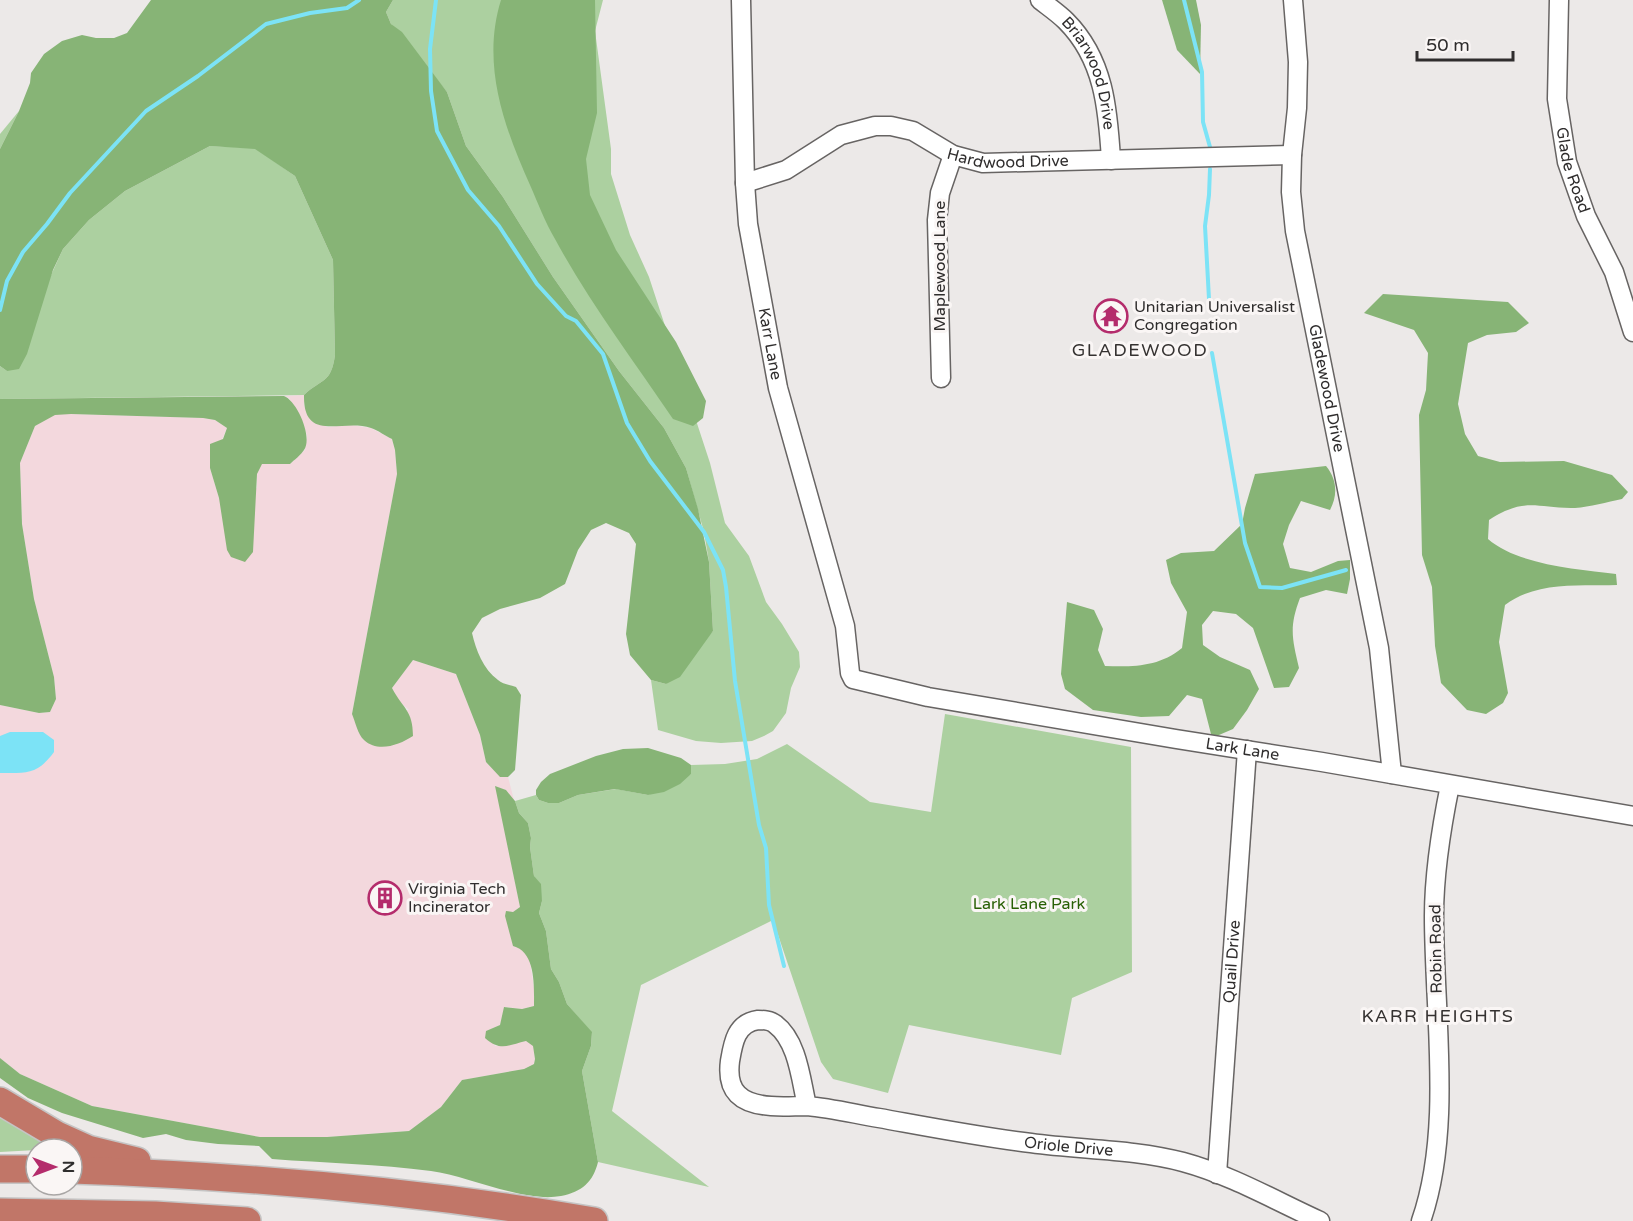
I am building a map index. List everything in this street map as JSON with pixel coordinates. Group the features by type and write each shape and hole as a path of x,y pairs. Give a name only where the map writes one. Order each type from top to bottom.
{"highway":[{"path":"0,1101 57,1136 88,1149 187,1175"},
{"path":"0,1169 24,1170"},
{"path":"84,1171 187,1175 431,1196 594,1221"},
{"path":"0,1212 144,1215 247,1221"},
{"path":"0,1219 8,1221"}],"street":[{"name":"Karr Lane","path":"741,0 748,224 778,388 845,626 850,673 853,679"},
{"name":"Briarwood Drive","path":"1040,0 1066,21 1094,62 1106,98 1111,160"},
{"name":"Gladewood Drive","path":"1293,0 1298,62 1291,192 1295,231 1379,648 1392,774"},
{"name":"Glade Road","path":"1559,0 1557,99 1567,162 1586,216 1614,272 1633,332"},
{"name":"Hardwood Drive","path":"745,183 786,170 841,135 875,126 891,126 913,131 953,155 983,163 1292,155"},
{"name":"Maplewood Lane","path":"941,378 937,220 940,193 953,155"},
{"name":"Lark Lane","path":"853,679 928,697 1633,816"},
{"name":"Quail Drive","path":"1217,1174 1247,750"},
{"name":"Robin Road","path":"1421,1221 1434,1176 1438,1149 1439,1079 1435,900 1438,851 1450,785"},
{"name":"Oriole Drive","path":"807,1106 794,1053 785,1035 771,1021 764,1020 746,1024 736,1035 729,1072 732,1087 737,1094 750,1102 771,1106 807,1106 1032,1143 1154,1155 1217,1174 1320,1221"}],"shaded area":[{"path":"304,395 304,406 327,427 351,425 371,428 392,439 395,450 397,474 352,714 409,710 399,701 392,688 413,660 456,674 480,735 486,762 500,776 508,777 514,800 506,790 496,787 520,907 513,912 520,948 529,955 534,1006 522,1009 505,1007 500,1025 487,1031 495,1046 526,1041 533,1045 534,1064 524,1069 462,1080 441,1107 409,1131 327,1137 260,1137 92,1106 20,1074 0,1058 0,705 39,713 50,712 56,699 54,677 34,599 22,524 20,463 35,426 55,414 215,420 227,428 210,468 219,498 257,488 257,474 262,463 290,464 305,450 307,436 303,422 289,398 284,396"}],"green space":[{"path":"151,0 393,0 386,12 391,24 402,32 447,92 466,146 503,197 553,277 619,371 664,428 686,468 698,509 709,562 713,631 680,677 666,684 651,680 630,655 626,634 636,544 629,533 606,523 591,530 578,550 565,584 540,598 500,609 482,618 472,633 484,665 500,681 516,687 521,695 515,770 508,777 500,777 486,762 480,735 456,674 413,660 392,688 409,715 413,736 395,745 382,747 370,744 362,738 352,714 397,474 395,450 392,439 374,429 317,424 310,419 305,410 304,395 325,380 331,371 335,355 333,260 295,176 255,149 210,146 125,191 89,220 63,249 53,270 27,354 19,369 7,371 0,366 0,149 19,111 30,83 31,73 44,54 62,41 82,35 114,38 127,33"},
{"path":"393,0 603,0 595,31 611,149 611,174 630,235 649,277 710,463 725,523 749,556 766,602 799,652 800,667 791,688 786,713 773,731 764,736 752,741 721,743 696,741 658,730 651,680 666,684 713,631 709,562 704,532 686,468 664,428 619,371 553,277 503,197 466,146 447,92 391,24 386,12"},
{"path":"501,0 595,0 597,113 586,159 590,195 616,250 676,342 706,401 703,418 693,426 673,419 582,285 551,233 520,163 498,95 493,48 495,24"},
{"path":"1162,0 1196,0 1201,25 1200,74 1177,50"},
{"path":"19,111 0,149 0,134"},
{"path":"210,146 255,148 295,176 333,260 335,355 328,376 304,395 0,399 0,366 7,371 63,249 89,220 125,191"},
{"path":"1383,294 1508,302 1529,323 1516,332 1487,335 1468,343 1458,404 1465,434 1478,456 1500,462 1564,461 1612,475 1628,492 1622,499 1593,506 1562,508 1522,506 1489,520 1488,539 1501,548 1531,560 1566,568 1616,574 1617,585 1573,585 1544,588 1517,597 1505,605 1499,642 1508,693 1503,703 1486,714 1467,710 1441,683 1435,646 1432,587 1422,555 1419,415 1426,390 1428,353 1414,330 1364,313"},
{"path":"284,396 294,405 302,420 306,444 303,452 290,464 262,464 257,474 253,552 245,562 231,557 227,550 219,498 210,468 210,444 223,439 227,428 215,420 71,414 55,415 35,426 20,463 22,524 34,599 54,677 56,699 50,712 39,713 0,705 0,399"},
{"path":"1326,466 1335,487 1330,510 1301,501 1289,525 1283,544 1290,568 1311,572 1338,561 1350,560 1350,579 1347,594 1326,590 1300,598 1293,625 1299,668 1289,687 1274,688 1253,628 1236,614 1213,611 1202,625 1203,645 1220,657 1250,670 1259,689 1233,729 1212,738 1202,699 1187,695 1169,716 1141,717 1093,710 1065,689 1061,674 1067,602 1094,610 1103,629 1098,650 1105,666 1145,664 1164,659 1182,648 1187,612 1171,583 1166,560 1181,553 1214,551 1242,524 1255,474"},
{"name":"Lark Lane Park","path":"945,714 1131,747 1132,972 1072,998 1061,1055 909,1025 888,1093 833,1079 821,1062 773,920 641,985 612,1111 709,1187 598,1162 582,1071 591,1046 592,1033 567,1004 559,982 551,969 546,931 539,913 542,901 534,876 528,823 519,813 515,801 536,795 539,800 559,803 578,795 616,789 648,795 691,774 691,765 725,764 757,759 787,744 870,802 931,812"},
{"path":"648,748 681,758 691,765 691,774 680,784 664,792 648,795 615,789 578,795 559,803 548,803 539,800 536,795 541,782 550,774 596,756 623,749"},
{"path":"495,786 506,790 515,801 519,813 528,823 534,876 541,884 542,901 539,913 546,931 551,969 559,982 567,1004 592,1032 591,1046 582,1071 598,1162 590,1180 581,1189 561,1196 530,1196 431,1171 272,1159 259,1146 186,1140 166,1134 143,1138 62,1113 28,1098 0,1078 0,1058 20,1074 92,1106 260,1137 327,1137 409,1131 441,1107 462,1080 524,1069 534,1064 533,1046 526,1041 500,1046 485,1038 486,1031 500,1025 504,1007 522,1009 534,1006 530,962 521,949 513,946 505,916 506,911 513,912 520,907"},
{"path":"0,1115 37,1137 24,1137 24,1151 0,1152"}],"water":[{"path":"10,732 43,732 54,740 54,752 37,769 17,773 0,773 0,736"}],"waterway":[{"path":"0,310 7,281 23,252 70,193 146,111 198,76 266,24 310,13 347,8 359,0"},
{"path":"436,0 430,49 431,91 437,131 468,190 499,226 537,284 566,316 576,321 603,354 627,423 650,461 704,532 723,570 735,681 759,825 766,848 769,905 784,966"},
{"path":"1184,0 1202,72 1203,122 1210,147"},
{"path":"1209,299 1205,226 1210,169"},
{"path":"1212,353 1245,543 1260,587 1282,588 1346,570"}],"place":[{"name":"Unitarian Universalist Congregation","path":"1111,316"},
{"name":"Virginia Tech Incinerator","path":"385,898"}],"district":[{"name":"GLADEWOOD","path":"1140,350"},
{"name":"KARR HEIGHTS","path":"1438,1016"}]}
